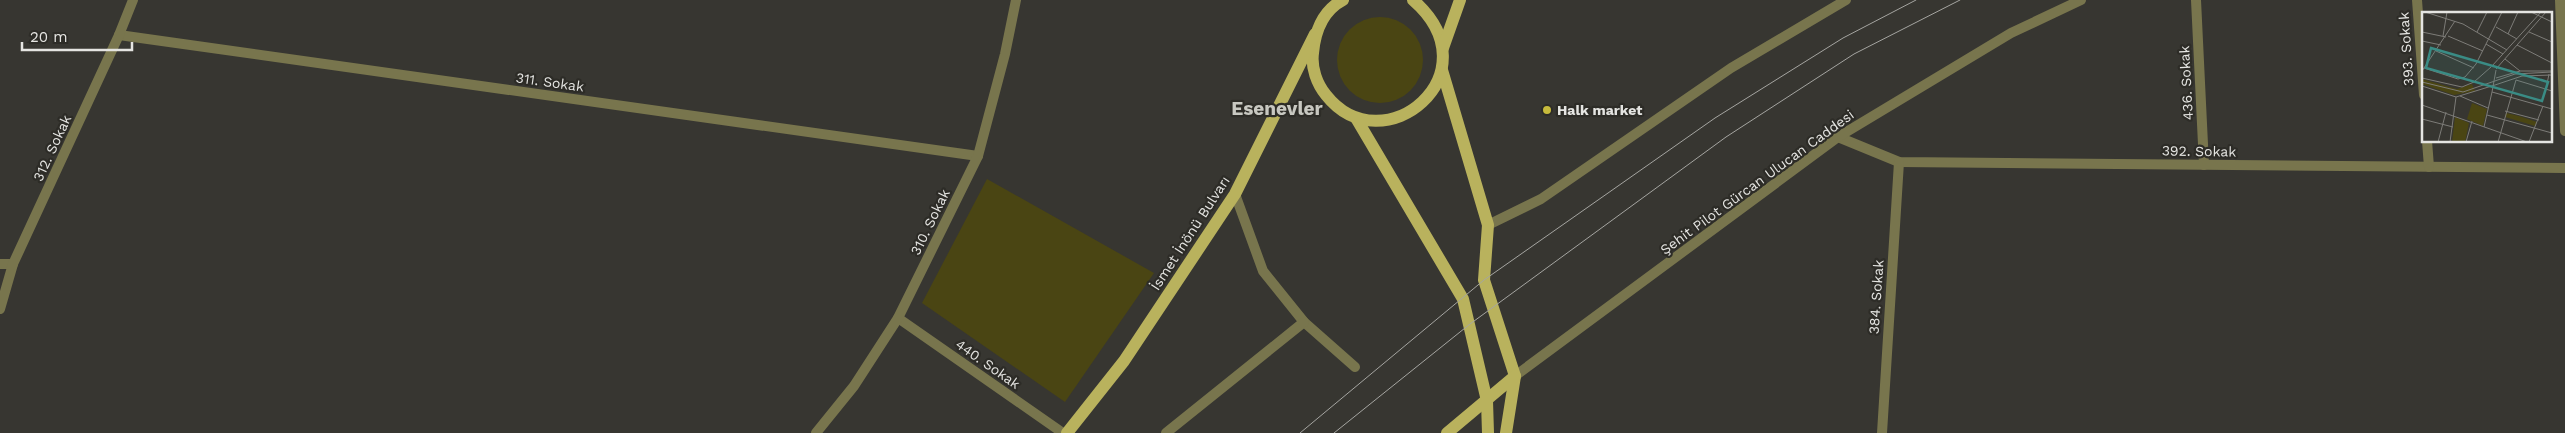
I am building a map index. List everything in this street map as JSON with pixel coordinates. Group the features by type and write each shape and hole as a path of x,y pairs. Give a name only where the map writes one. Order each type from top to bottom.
{"main road":[{"path":"1413,0 1427,13 1438,29 1443,48"},
{"path":"1460,0 1443,48 1442,70 1488,225 1484,280 1515,376 1506,433"},
{"name":"İsmet İnönü Bulvarı","path":"1067,433 1124,361 1235,194 1320,23 1340,1"},
{"path":"1315,34 1312,60 1318,85 1334,105 1356,118 1378,121 1392,119 1418,107 1433,91 1442,70"},
{"path":"1356,118 1463,299 1487,401 1488,433"},
{"path":"1447,433 1515,376"}],"street":[{"name":"312. Sokak","path":"0,309 13,264 120,35 133,0"},
{"name":"310. Sokak","path":"816,433 854,386 898,318 978,156 1005,54 1016,0"},
{"path":"1488,225 1541,199 1731,68 1846,0"},
{"name":"Şehit Pilot Gürcan Ulucan Caddesi","path":"1515,376 1838,137 2011,33 2081,0"},
{"name":"436. Sokak","path":"2196,0 2204,165"},
{"name":"393. Sokak","path":"2416,0 2422,71"},
{"path":"2560,0 2565,131"},
{"name":"311. Sokak","path":"120,35 978,156"},
{"name":"392. Sokak","path":"1838,137 1899,162 2565,168"},
{"path":"2427,142 2429,167"},
{"name":"384. Sokak","path":"1882,433 1899,162"},
{"path":"1235,194 1263,271 1304,322 1355,367"},
{"path":"0,264 13,264"},
{"name":"440. Sokak","path":"898,318 1063,433"},
{"path":"1166,433 1304,322"}],"shaded area":[{"path":"1380,17 1396,20 1404,24 1416,36 1420,44 1423,60 1420,76 1416,84 1404,96 1396,100 1380,103 1364,100 1356,96 1344,84 1340,76 1337,60 1340,44 1344,36 1356,24 1364,20"},
{"path":"987,179 1154,273 1065,402 922,303"}],"tram line":[{"path":"1300,433 1484,280 1715,118 1843,38 1916,0"},
{"path":"1334,433 1470,324 1726,137 1854,54 1960,0"}],"place":[{"name":"Halk market","path":"1547,110"}],"district":[{"name":"Esenevler","path":"1277,108"}]}
